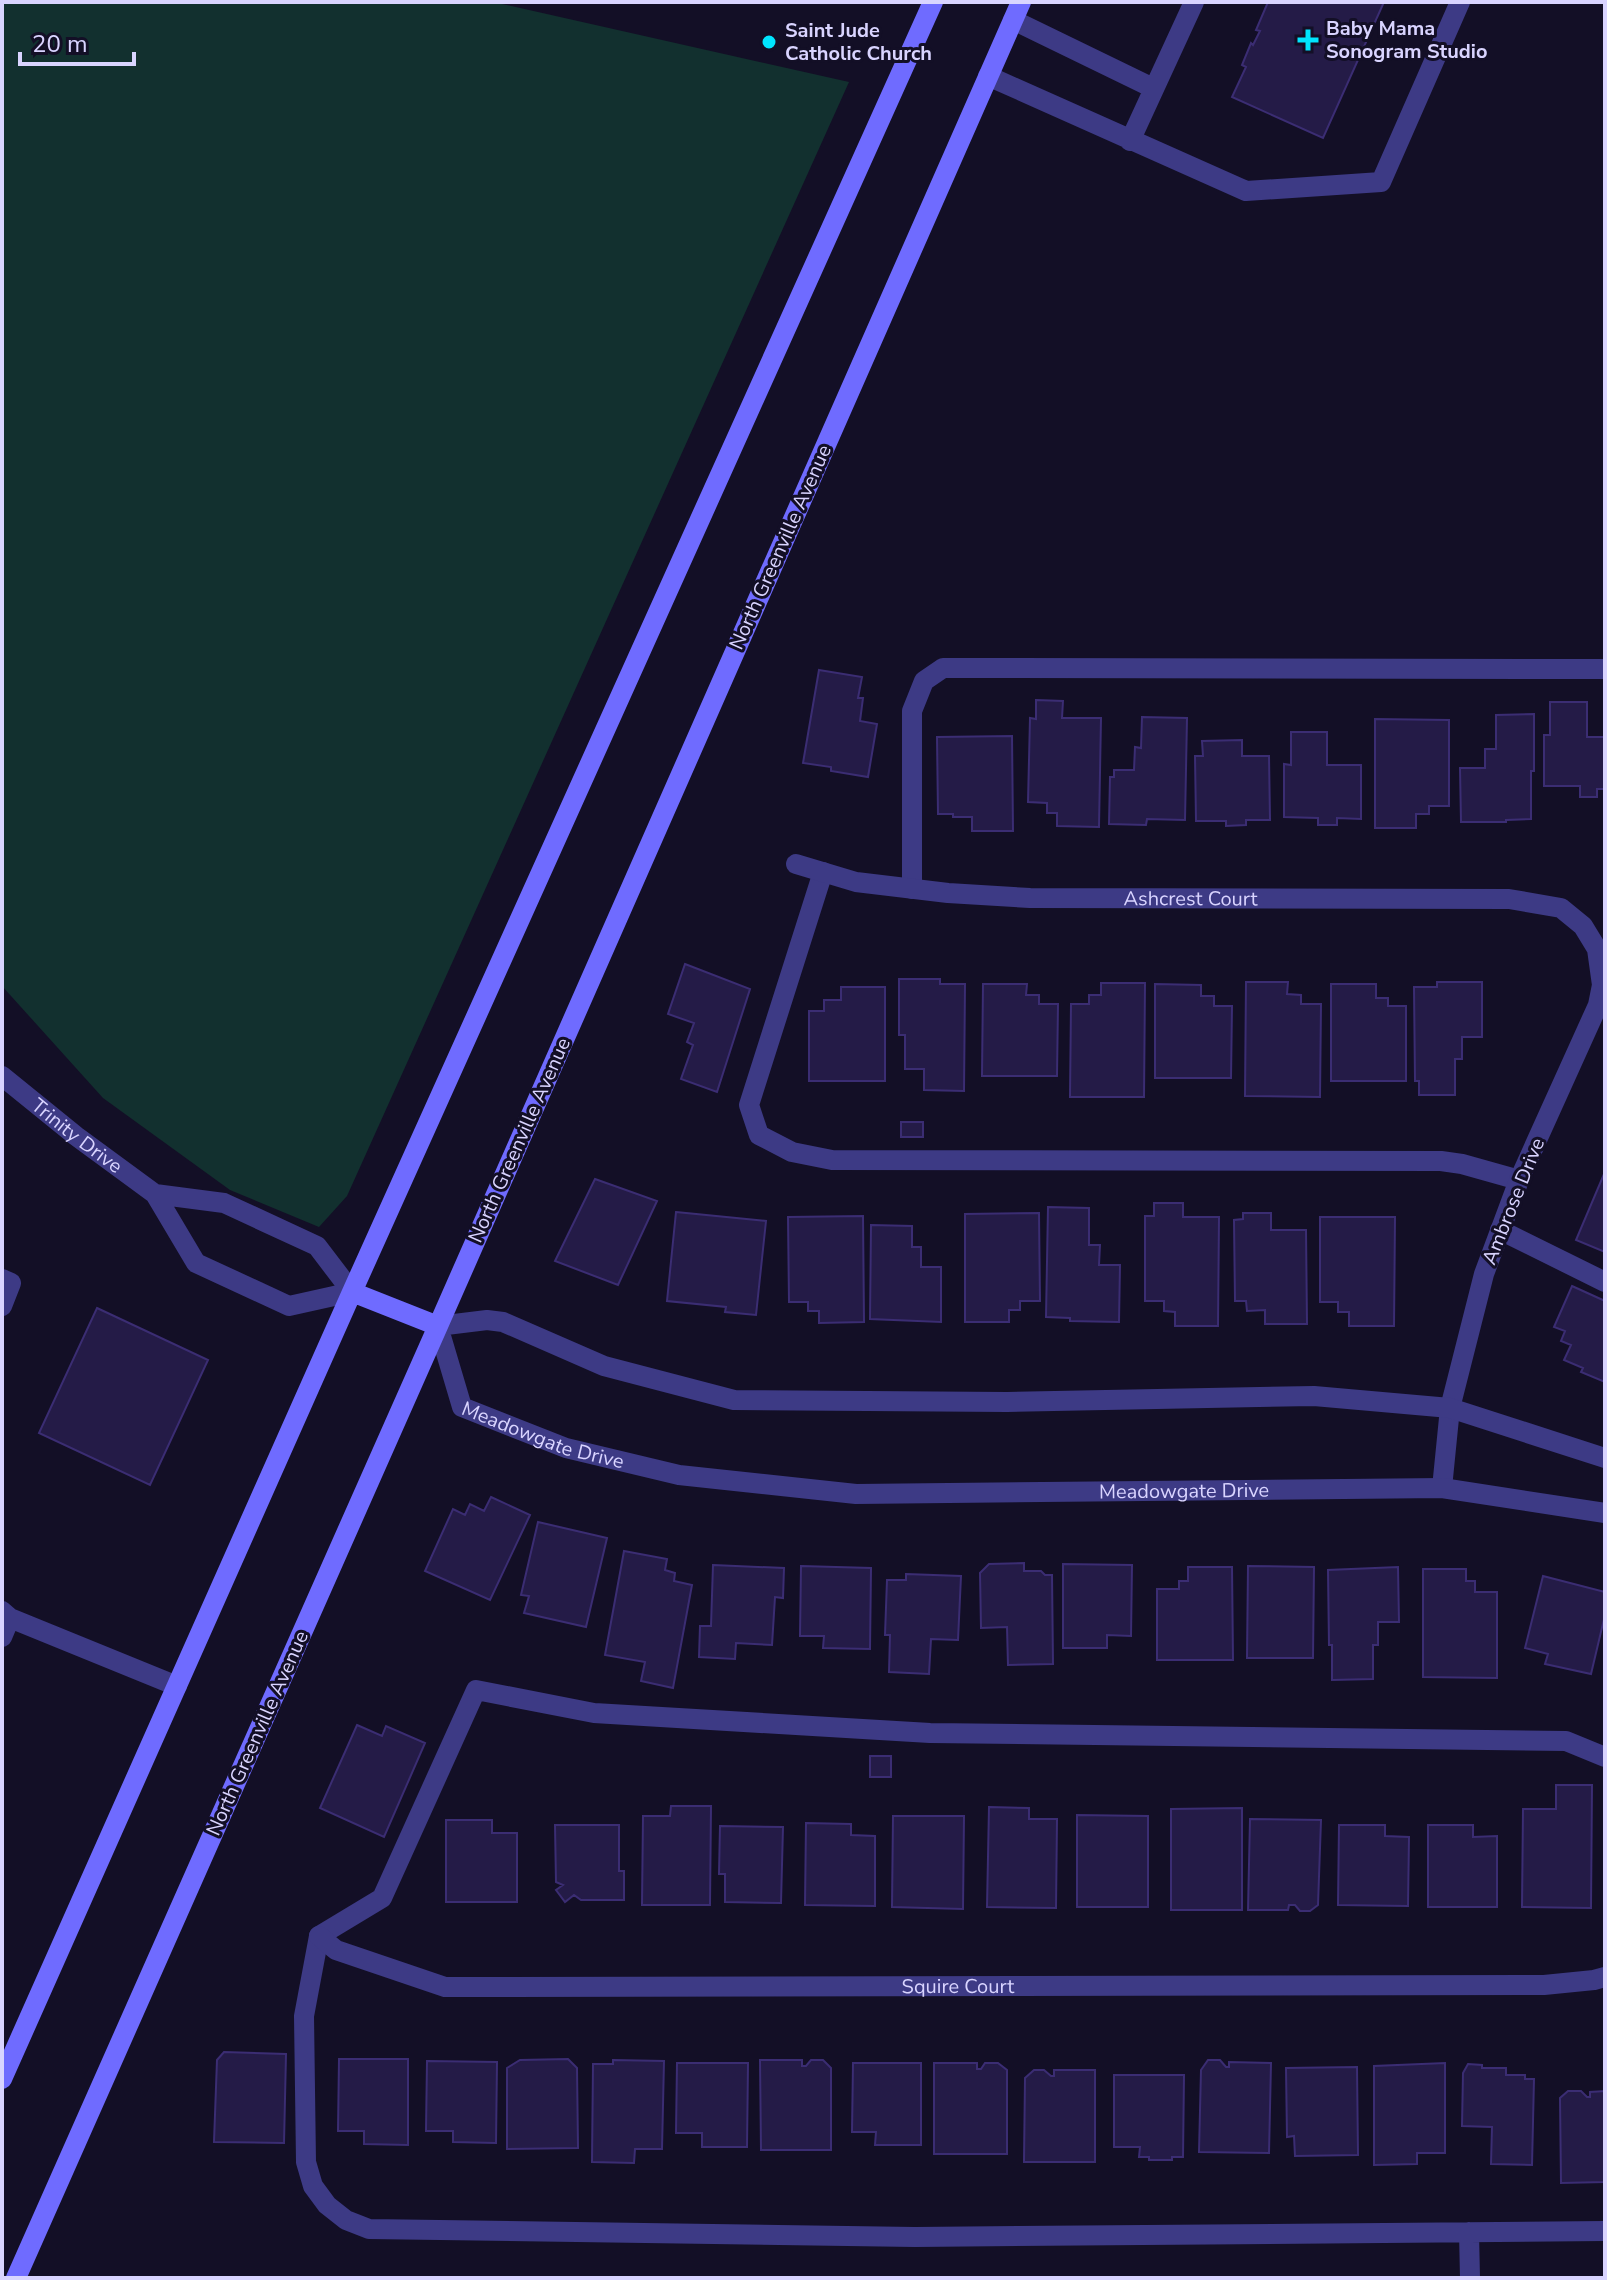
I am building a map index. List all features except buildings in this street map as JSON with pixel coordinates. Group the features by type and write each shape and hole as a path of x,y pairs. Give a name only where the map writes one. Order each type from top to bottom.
{"main road":[{"path":"2,2079 352,1292 933,2"},
{"name":"North Greenville Avenue","path":"16,2278 1017,11"},
{"path":"352,1292 438,1326"}],"street":[{"path":"1130,141 1194,2"},
{"path":"988,76 1246,191 1381,182 1460,2"},
{"path":"1017,11 1153,88"},
{"path":"912,889 912,711 924,681 943,668 1605,669"},
{"name":"Ashcrest Court","path":"796,864 856,882 948,893 1030,898 1509,899 1561,908 1583,926"},
{"path":"823,872 749,1105 759,1135 792,1152 832,1160 1441,1161 1519,1180"},
{"name":"Ambrose Drive","path":"1442,1488 1450,1408 1484,1274 1519,1180 1598,1005 1602,985 1597,949 1583,926"},
{"name":"Trinity Drive","path":"2,1076 155,1194 196,1263 289,1306 352,1292 317,1246 224,1203 155,1194"},
{"path":"1500,1230 1605,1282"},
{"path":"2,1279 11,1283 2,1306"},
{"path":"438,1326 487,1320 503,1322 604,1366 734,1400 1007,1402 1314,1396 1450,1408 1605,1458"},
{"name":"Meadowgate Drive","path":"438,1326 462,1407 566,1448 679,1475 856,1494 1442,1488 1605,1513"},
{"path":"5,1622 177,1686"},
{"path":"1605,1757 1566,1741 900,1731 594,1713 476,1690 382,1898 319,1936 304,2016 306,2162 313,2186 327,2205 346,2220 369,2229 915,2237 1605,2231"},
{"name":"Squire Court","path":"319,1936 336,1950 445,1987 1544,1985 1605,1977"},
{"path":"1469,2232 1470,2278"}],"green space":[{"path":"2,2 493,2 849,82 347,1196 319,1227 230,1190 103,1098 2,986"}],"place":[{"name":"Baby Mama Sonogram Studio","path":"1308,40"},
{"name":"Saint Jude Catholic Church","path":"769,42"}]}
